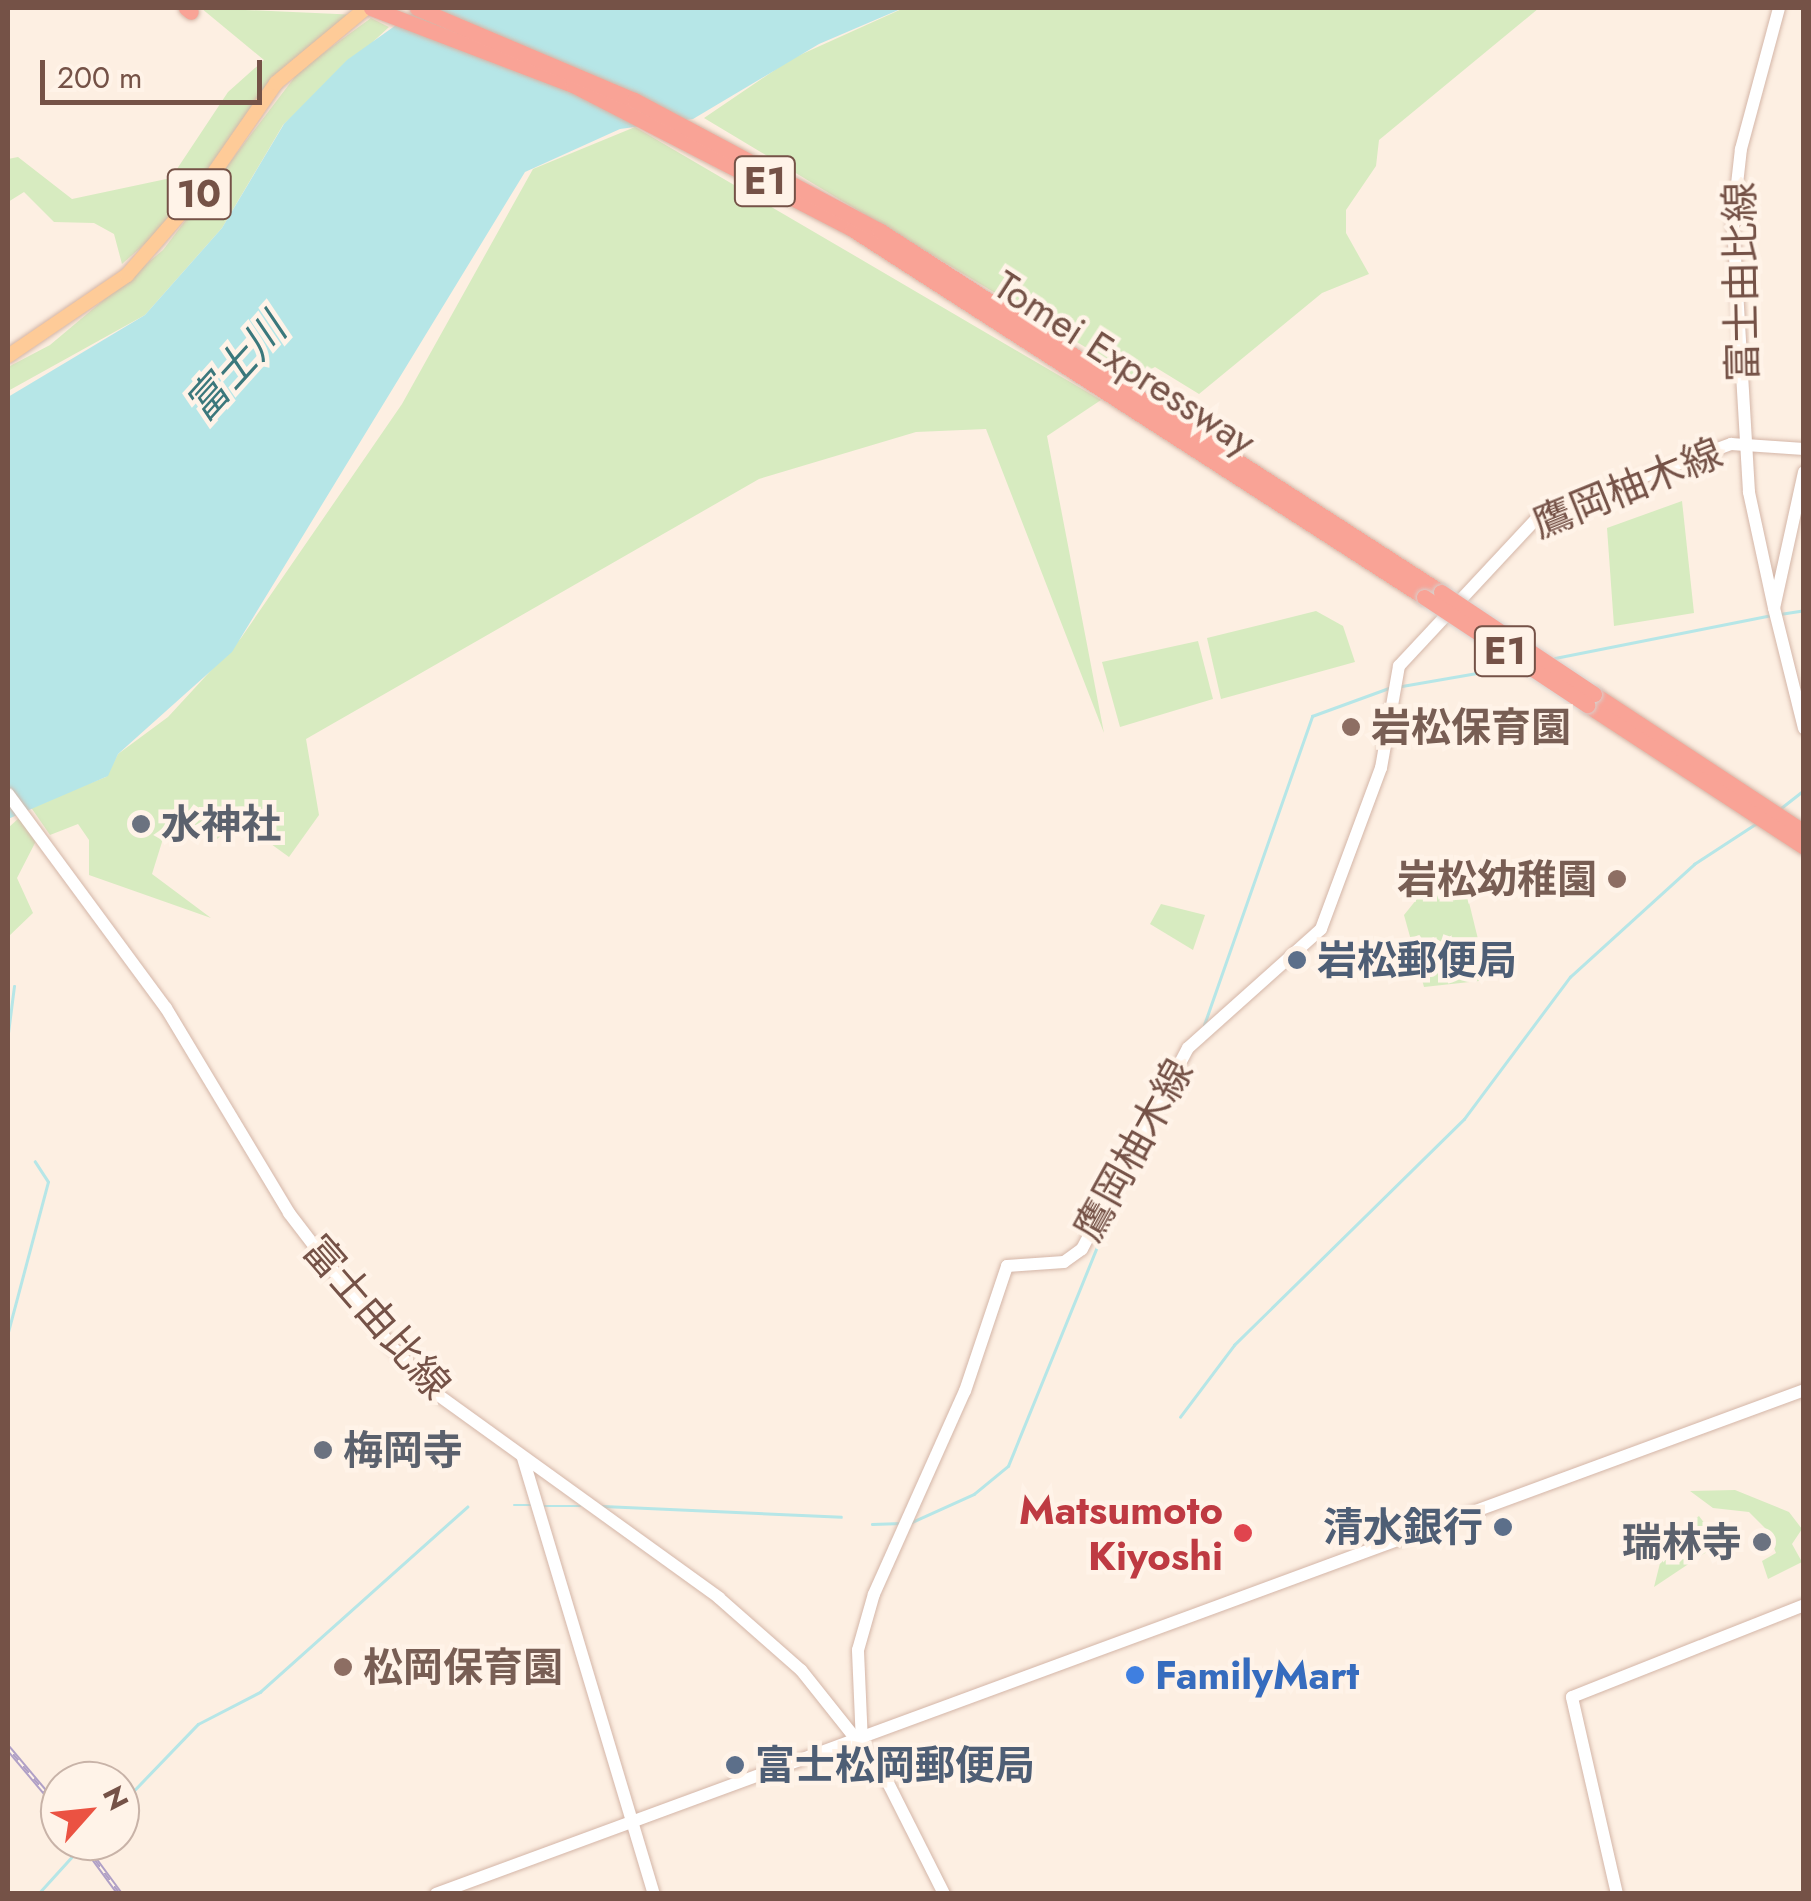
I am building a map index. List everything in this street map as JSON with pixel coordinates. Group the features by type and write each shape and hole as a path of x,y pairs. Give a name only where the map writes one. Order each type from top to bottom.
{"highway":[{"name":"Tomei Expressway","path":"369,8 573,85 741,168 1139,402 1424,597 1591,699"},
{"name":"Tomei Expressway","path":"418,8 794,181 1441,592 1591,699 1762,812 1804,846"},
{"name":"Tomei Expressway","path":"1762,812 1804,832"}],"main road":[{"name":"10","path":"8,356 128,275 204,187 276,83 369,8"},
{"name":"富士由比線","path":"1779,8 1735,182 1746,442 1774,608 1804,728"},
{"name":"鷹岡柚木線","path":"862,1743 858,1650 874,1594 965,1392 1007,1266 1064,1262 1082,1249 1188,1048 1321,928 1388,747 1399,666 1530,521 1746,442 1804,449"},
{"path":"1774,608 1804,472"},
{"name":"富士由比線","path":"8,794 166,1008 289,1213 382,1334 438,1395 742,1616 862,1743 944,1894"},
{"path":"436,1894 862,1743 1804,1390"},
{"path":"523,1458 654,1894"},
{"path":"1617,1894 1572,1697 1804,1605"}],"green space":[{"path":"201,8 359,15 270,85 189,205 122,264 114,234 94,223 54,222 24,192 8,202 8,159 18,157 72,199 171,178 228,92 264,60"},
{"path":"904,8 1539,8 1379,140 1376,166 1346,210 1346,233 1369,274 1322,293 1199,394 1155,367 1135,377 704,118 791,59"},
{"path":"371,18 389,27 283,125 222,228 145,315 8,391 8,367 50,345 163,250 300,70"},
{"path":"635,127 1101,400 1047,436 1104,733 986,429 916,432 759,479 306,739 319,815 289,857 225,811 229,829 217,839 167,826 152,874 211,918 89,875 89,840 78,824 50,835 30,806 106,777 118,754 168,717 241,638 402,404 533,169"},
{"path":"1682,501 1694,613 1614,626 1607,528"},
{"path":"1316,611 1343,626 1355,662 1221,699 1207,638"},
{"path":"1198,641 1213,699 1120,727 1102,662"},
{"path":"19,818 36,841 17,878 33,913 8,937 8,828"},
{"path":"1464,882 1488,980 1424,987 1404,915 1425,889"},
{"path":"1161,904 1205,915 1193,950 1150,924"},
{"path":"1735,1490 1789,1512 1802,1529 1792,1544 1802,1562 1768,1579 1762,1561 1776,1553 1766,1529 1749,1512 1713,1508 1690,1491"},
{"path":"1699,1516 1726,1552 1711,1549 1654,1587 1666,1539"}],"water":[{"name":"富士川","path":"420,8 903,8 819,44 693,119 620,129 525,172 232,652 118,754 108,776 8,819 8,397 145,315 222,228 284,124 347,60"}],"waterway":[{"path":"1780,614 1804,610"},
{"path":"1555,658 1773,615"},
{"path":"1402,686 1518,666"},
{"path":"1204,1025 1312,716 1389,688"},
{"path":"1781,808 1804,790"},
{"path":"1180,1417 1234,1345 1464,1119 1570,977 1694,864 1757,823"},
{"path":"8,1033 14,986"},
{"path":"8,1332 48,1182 35,1162"},
{"path":"910,1523 974,1494 1008,1466 1119,1192"},
{"path":"514,1505 530,1505"},
{"path":"543,1506 580,1506"},
{"path":"603,1506 841,1517"},
{"path":"140,1784 198,1724 260,1692 467,1507"},
{"path":"872,1524 902,1523"},
{"path":"38,1894 68,1861"}],"railway":[{"path":"8,1748 40,1786"},
{"path":"96,1861 120,1894"}],"place":[{"name":"岩松保育園","path":"1351,727"},
{"name":"水神社","path":"141,824"},
{"name":"岩松幼稚園","path":"1617,879"},
{"name":"岩松郵便局","path":"1297,960"},
{"name":"梅岡寺","path":"323,1450"},
{"name":"清水銀行","path":"1503,1527"},
{"name":"Matsumoto Kiyoshi","path":"1243,1533"},
{"name":"瑞林寺","path":"1762,1542"},
{"name":"松岡保育園","path":"343,1667"},
{"name":"FamilyMart","path":"1135,1675"},
{"name":"富士松岡郵便局","path":"735,1765"}]}
